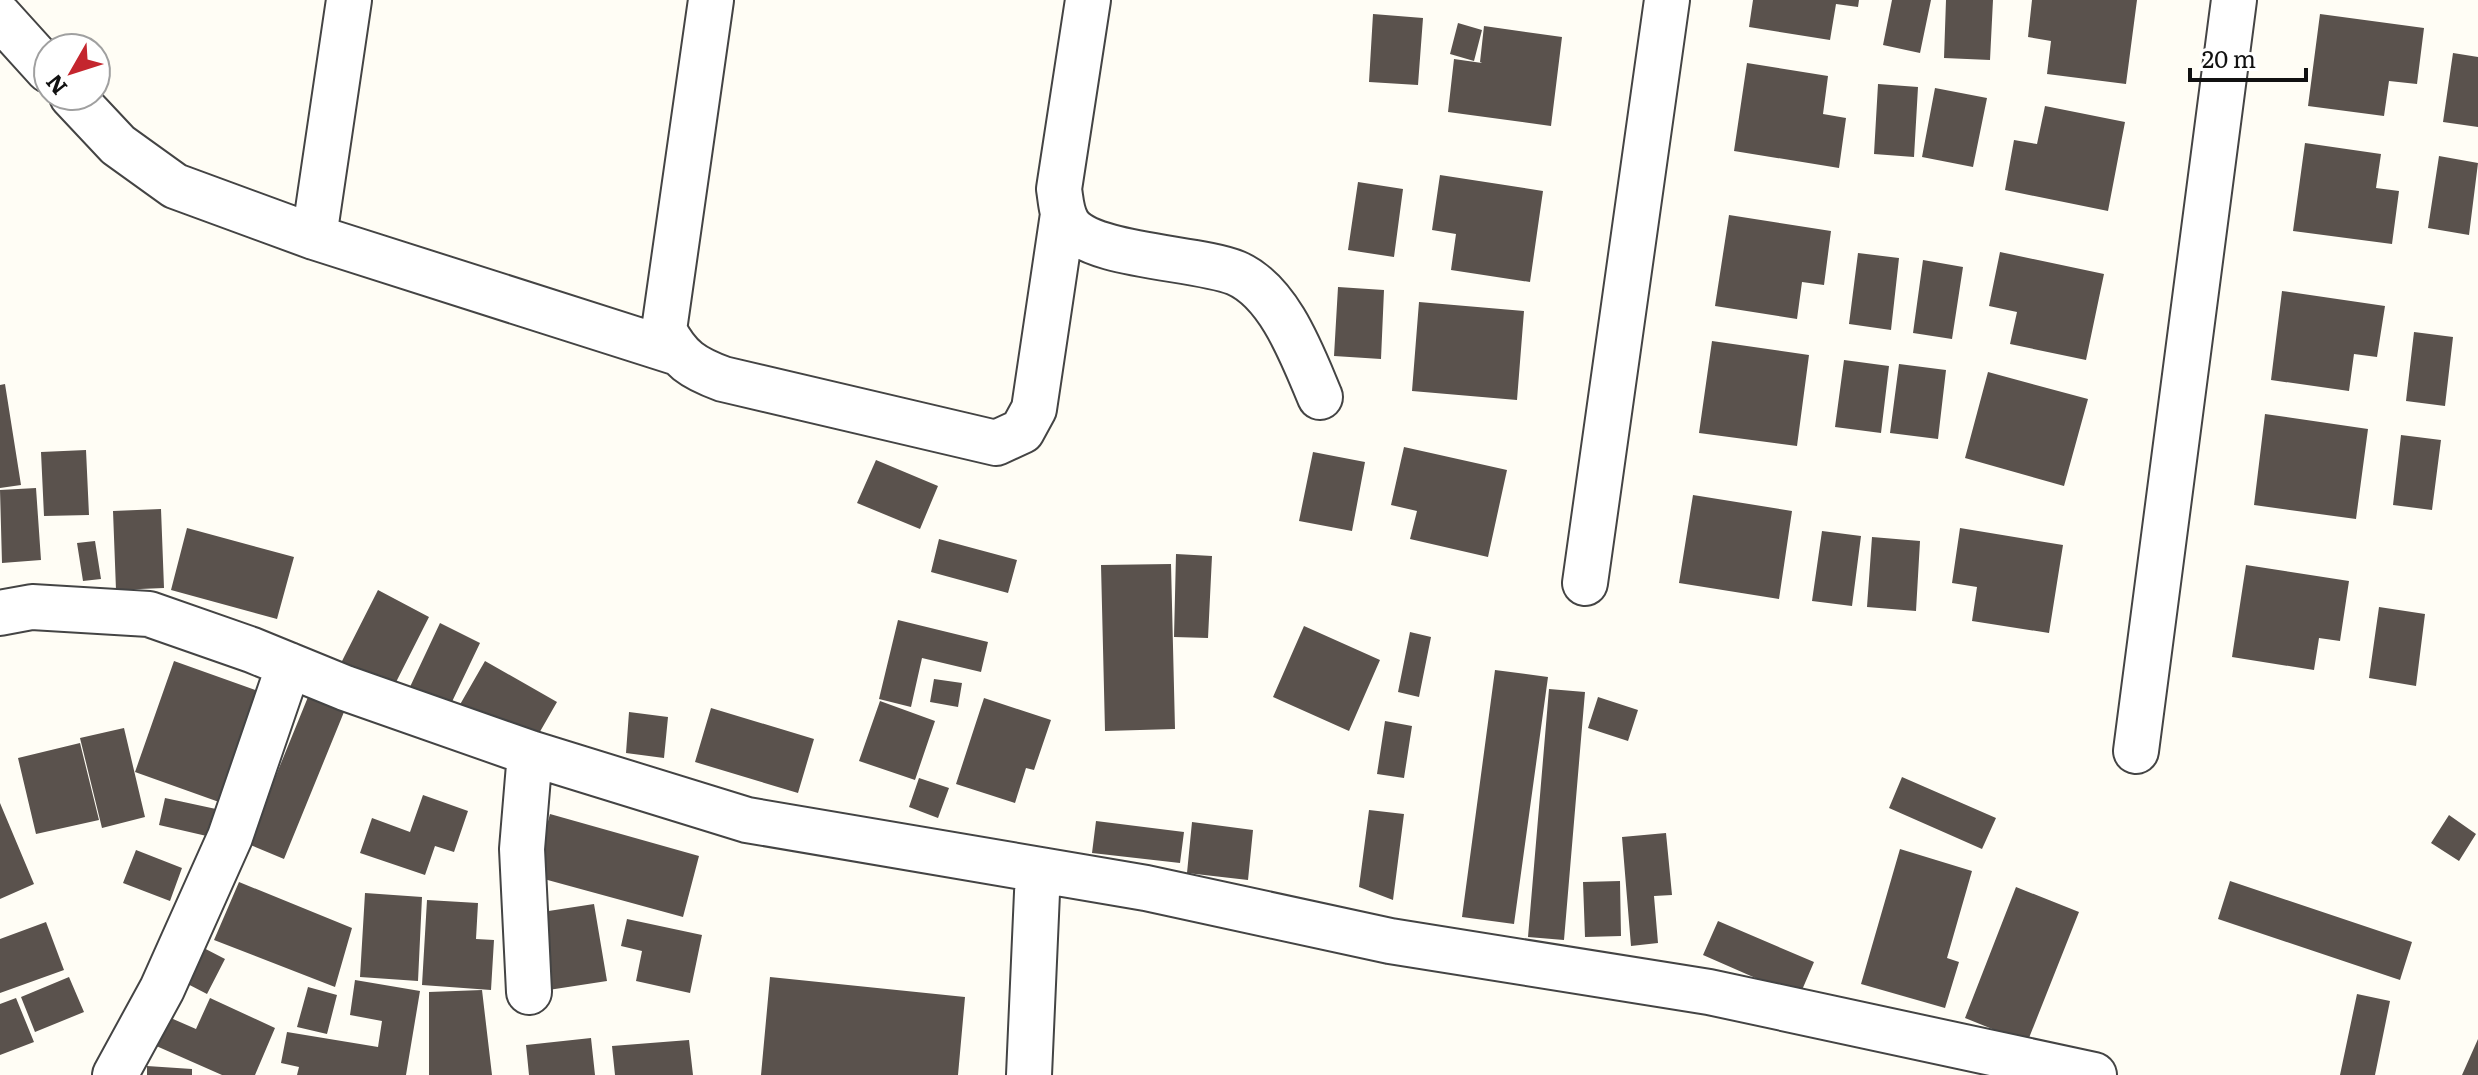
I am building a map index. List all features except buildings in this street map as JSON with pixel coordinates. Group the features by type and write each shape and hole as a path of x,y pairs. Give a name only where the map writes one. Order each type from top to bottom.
{"street":[{"path":"314,237 349,0"},
{"path":"675,352 664,330 711,0"},
{"path":"87,112 118,145 175,186 314,237 675,352 700,370 723,379 996,443 1022,431 1034,409 1063,214 1059,189 1088,0"},
{"path":"1585,583 1667,0"},
{"path":"2136,751 2234,0"},
{"path":"3,13 32,50"},
{"path":"1063,214 1070,227 1092,242 1237,274 1264,295 1289,325 1320,397"},
{"path":"0,613 32,607 149,614 530,753 747,820 1146,888 1390,941 1709,992 2094,1075"},
{"path":"115,1075 162,989 230,837 289,665"},
{"path":"529,992 522,849 530,753"},
{"path":"1029,1075 1038,870"}]}
